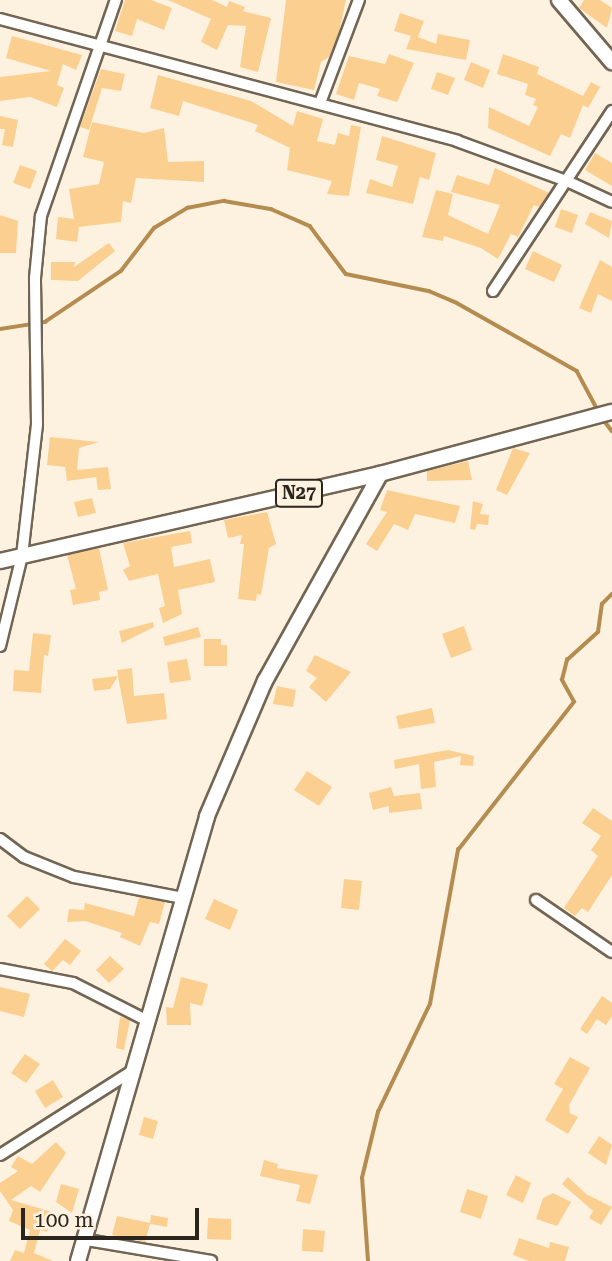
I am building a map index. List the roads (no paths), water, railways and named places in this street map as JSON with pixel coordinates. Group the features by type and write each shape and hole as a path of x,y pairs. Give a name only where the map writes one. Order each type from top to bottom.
{"street":[{"path":"0,646 22,556 37,424 35,278 41,216 116,0"},
{"path":"320,103 359,0"},
{"path":"559,0 612,62"},
{"path":"0,19 101,43 457,141 569,182 612,202"},
{"path":"493,291 569,182 612,111"},
{"name":"N27","path":"0,561 380,474 612,412"},
{"path":"78,1261 87,1240 207,816 265,681 380,474"},
{"path":"0,839 24,857 74,877 183,898"},
{"path":"536,900 612,952"},
{"path":"0,970 73,982 148,1021"},
{"path":"0,1155 134,1070"},
{"path":"87,1240 211,1261"}],"waterway":[{"path":"0,329 45,322 121,271 154,228 187,208 224,201 271,209 310,226 346,274 429,291 457,303 577,371 599,412"},
{"path":"603,419 612,431"},
{"path":"368,1261 362,1178 378,1112 430,1004 458,850 574,702 562,680 567,660 598,632 602,604 612,594"}]}
